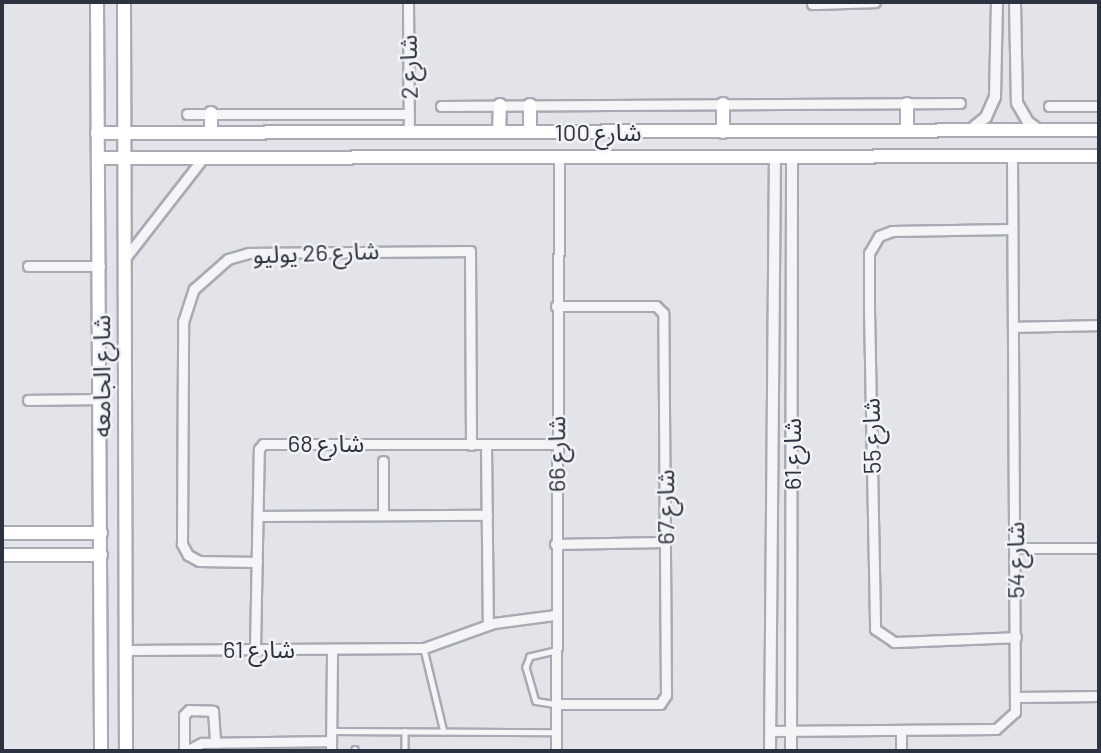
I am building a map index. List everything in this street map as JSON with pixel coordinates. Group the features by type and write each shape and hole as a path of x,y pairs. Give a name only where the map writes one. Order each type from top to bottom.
{"main road":[{"name":"شارع الجامعه","path":"97,2 102,478 101,751"},
{"name":"شارع الجامعه","path":"124,2 126,751"},
{"path":"723,104 723,132"},
{"path":"906,104 906,131"},
{"path":"530,105 530,132"},
{"path":"499,132 500,106"},
{"path":"211,113 211,133"},
{"name":"شارع 100","path":"97,133 1099,130"},
{"path":"669,132 669,157"},
{"path":"265,158 266,133"},
{"name":"شارع 100","path":"98,158 1099,156"},
{"path":"102,478 126,478"},
{"path":"2,533 101,533"},
{"path":"2,555 101,555"}],"street":[{"name":"شارع 2","path":"408,2 409,132"},
{"path":"812,4 875,2"},
{"path":"969,131 990,111 996,90 997,2"},
{"path":"1016,2 1016,89 1020,110 1039,130"},
{"path":"996,90 1016,89"},
{"path":"441,106 960,103"},
{"path":"1049,106 1099,106"},
{"path":"187,114 409,114"},
{"name":"شارع 54","path":"771,731 996,729 1011,720 1016,697 1012,156"},
{"name":"شارع 66","path":"556,751 556,306 559,157"},
{"name":"شارع 61","path":"770,751 775,157"},
{"name":"شارع 61","path":"791,751 792,157"},
{"path":"126,257 203,158"},
{"name":"شارع 55","path":"1012,229 885,232 874,240 869,253 869,295 875,629 894,642 1016,637"},
{"name":"شارع 26 يوليو","path":"257,562 199,561 188,555 182,544 183,321 194,289 228,259 249,253 470,251 471,445"},
{"path":"28,266 100,265"},
{"name":"شارع 67","path":"556,306 656,306 663,313 665,542 665,700 660,704 556,704"},
{"path":"1013,327 1099,325"},
{"path":"28,400 101,399"},
{"name":"شارع 68","path":"255,649 259,449 263,444 556,444"},
{"path":"486,445 488,625"},
{"path":"383,461 383,515"},
{"path":"258,516 487,515"},
{"path":"555,544 665,542"},
{"path":"1015,548 1099,548"},
{"name":"شارع 61","path":"126,650 424,648 488,625 555,615"},
{"path":"185,751 196,744 331,741 332,649"},
{"path":"1016,697 1099,696"},
{"path":"185,751 187,711 214,711 215,743"},
{"path":"901,730 901,751"}],"lane":[{"path":"424,648 444,732"},
{"path":"555,651 530,657 526,667 536,701 556,704"},
{"path":"405,732 405,751"},
{"path":"331,741 405,732 556,732"}]}
